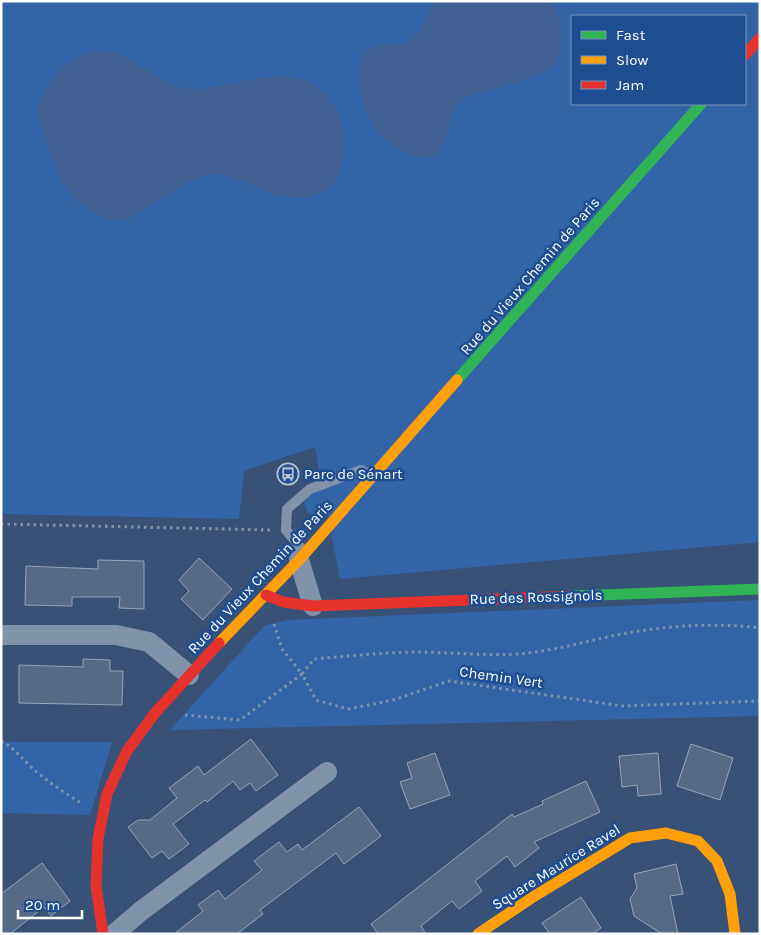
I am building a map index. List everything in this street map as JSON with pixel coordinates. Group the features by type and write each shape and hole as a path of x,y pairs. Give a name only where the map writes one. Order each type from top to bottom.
{"street":[{"path":"746,53 760,38"},
{"name":"Rue du Vieux Chemin de Paris","path":"103,934 96,886 98,839 107,794 127,751 155,713 302,556 700,105"},
{"path":"302,556 313,606"},
{"name":"Rue des Rossignols","path":"266,595 283,602 313,606 760,589"},
{"path":"1,634 116,635 149,642 189,675"},
{"path":"114,934 141,911 327,772"},
{"name":"Square Maurice Ravel","path":"478,934 533,897 630,838 666,833 698,841 717,861 730,894 735,934"}],"lane":[{"path":"302,556 286,530 287,509 310,488 361,470 372,477"}],"path":[{"path":"1,524 286,530"},
{"name":"Chemin Vert","path":"273,618 282,649 302,674 316,700 348,709 393,700 449,681 623,706 760,701"},
{"path":"155,713 240,720 302,674 314,659 413,652 518,654 564,648 616,635 673,627 738,625 760,628"},
{"path":"1,742 4,742 18,753 34,769 61,790 89,808 103,811"}],"shaded area":[{"path":"1,1 760,1 760,542 340,579 326,508 318,516 308,513 304,504 305,497 322,486 315,447 244,471 239,519 1,514"},
{"path":"436,1 550,1 559,16 562,41 558,59 547,70 526,79 466,97 453,112 446,139 440,150 430,157 424,158 401,151 378,132 364,105 358,75 363,57 372,48 406,43 411,40 421,28"},
{"path":"109,51 127,58 174,86 195,90 260,78 286,76 309,81 325,94 338,112 344,133 344,156 338,176 328,190 306,198 277,196 247,183 215,173 186,183 129,219 113,221 93,213 76,200 60,179 36,111 54,78 66,65 85,54"},
{"path":"760,600 760,716 170,730 264,626 287,620"},
{"path":"1,742 112,742 90,815 1,813"}],"building":[{"path":"199,558 232,589 203,620 181,599 189,591 179,580"},
{"path":"98,560 144,561 144,609 119,608 120,597 72,597 72,606 25,605 26,566 98,569"},
{"path":"83,659 110,660 110,671 123,671 122,705 19,703 19,665 83,667"},
{"path":"251,739 278,775 256,791 250,783 240,790 233,781 207,802 205,800 173,824 189,844 169,859 162,851 152,858 128,827 138,820 150,820 177,798 169,788 198,766 204,775"},
{"path":"691,744 733,758 720,800 677,786"},
{"path":"435,753 450,795 410,809 400,782 412,778 407,763"},
{"path":"658,753 661,794 638,796 637,785 622,787 619,756"},
{"path":"586,781 600,812 534,842 539,848 515,867 507,856 475,881 482,891 459,909 452,901 421,926 426,934 378,934 371,924 512,814 514,817 543,804 542,801"},
{"path":"359,807 381,836 344,864 336,853 260,910 263,914 237,934 174,934 203,911 198,905 218,890 225,899 262,870 254,861 279,842 287,852 298,844 302,850"},
{"path":"42,863 70,901 51,916 44,907 10,934 1,934 1,894"},
{"path":"676,864 683,894 670,896 678,934 662,934 634,916 630,899 637,888 634,874"},
{"path":"581,897 601,928 592,934 550,934 542,923"}],"traffic: fast":[{"path":"457,380 700,105"},
{"path":"572,596 760,589"}],"traffic: slow":[{"path":"219,643 299,560 457,380"},
{"path":"478,934 533,897 630,838 666,833 698,841 717,861 730,894 735,934"}],"traffic: jam":[{"path":"746,54 760,38"},
{"path":"266,595 283,602 313,606 572,596"},
{"path":"103,934 96,886 98,839 107,794 127,751 155,713 219,643"}],"place":[{"name":"Parc de Sénart","path":"288,474"}]}
